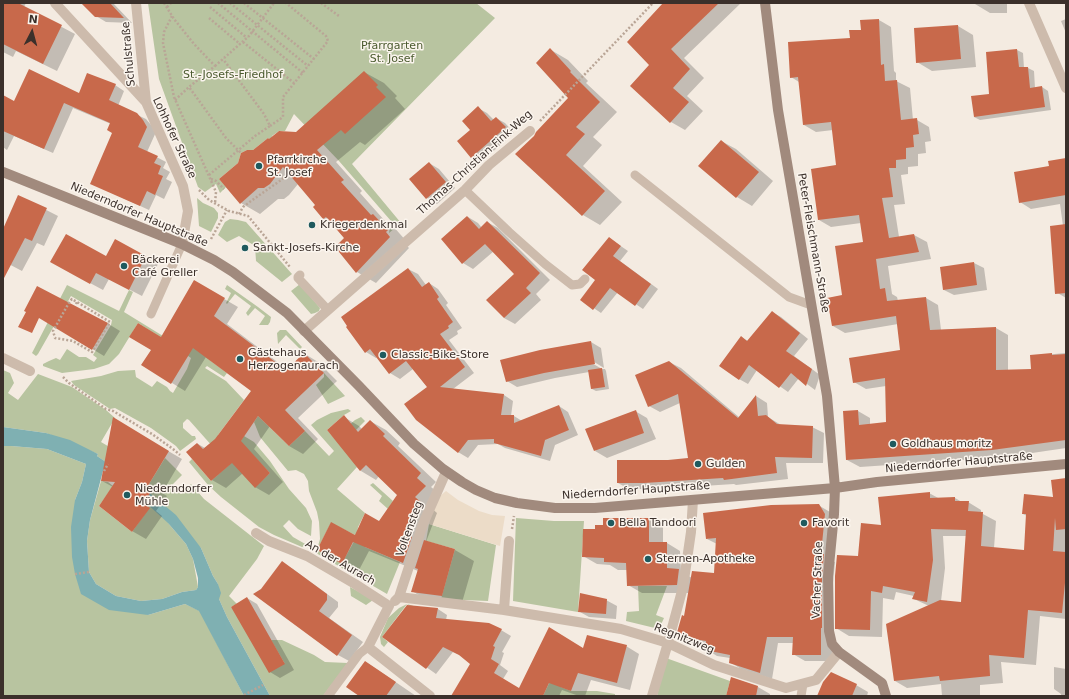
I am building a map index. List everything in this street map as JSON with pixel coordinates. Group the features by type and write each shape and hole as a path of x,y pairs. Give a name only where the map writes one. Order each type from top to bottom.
{"street":[{"name":"Lohhofer Straße","path":"55,3 146,102 183,186 188,211 182,244"},
{"name":"Schulstraße","path":"136,3 146,102"},
{"name":"Peter-Fleischmann-Straße","path":"765,3 778,110 827,396 834,488"},
{"path":"1029,3 1066,88"},
{"name":"Thomas-Christian-Fink-Weg","path":"304,331 465,190 489,165 530,130"},
{"name":"Niederndorfer Hauptstraße","path":"3,172 182,244 214,260 233,272 287,314 414,444 446,472 476,490 495,498 555,508 595,508 834,488 877,482 1066,464"},
{"path":"3,358 30,371"},
{"name":"Voltensteg","path":"399,597 423,524 446,472"},
{"name":"Vacher Straße","path":"834,488 834,514 828,576 829,631 832,644 839,652 882,683 886,696"},
{"path":"652,696 683,586 691,532 693,500"},
{"name":"An der Aurach","path":"256,532 269,541 307,556 389,606"},
{"path":"504,610 509,541"},
{"path":"399,597 389,606 368,647 430,696"},
{"name":"Regnitzweg","path":"399,597 504,610 621,629 668,643 714,665 786,688 816,680 839,652"}],"lane":[{"path":"634,175 789,297 811,305"},
{"path":"465,190 545,264 572,285 580,284 585,279"},
{"path":"151,314 182,244"},
{"path":"299,276 328,310"},
{"path":"328,696 359,654 368,647"},
{"path":"801,696 803,684"}],"path":[{"path":"164,3 172,16 194,44 215,66"},
{"path":"166,7 171,3"},
{"path":"218,3 303,73"},
{"path":"230,3 308,66"},
{"path":"244,3 314,59"},
{"path":"175,100 242,43 258,25 274,3"},
{"path":"208,175 239,152 255,136 283,117 283,97 328,41 326,36 286,3"},
{"path":"321,3 339,16"},
{"name":"Thomas-Christian-Fink-Weg","path":"530,130 653,3"},
{"path":"210,7 247,38"},
{"path":"172,16 164,32 162,44 175,100 216,192 215,203"},
{"path":"209,18 294,84"},
{"path":"223,59 264,114 270,126"},
{"path":"189,87 226,138 239,152"},
{"path":"240,214 243,208 251,201 284,178"},
{"path":"210,179 216,181 224,189"},
{"path":"209,200 227,210 248,216 299,276"},
{"path":"211,238 227,210"},
{"path":"72,299 77,302 110,322 92,352 73,341 55,338 53,331 70,301 72,299"},
{"path":"62,377 106,409 113,411 152,434 180,455"},
{"path":"104,471 108,464"},
{"path":"75,574 89,572"},
{"path":"244,695 263,685"}],"green space":[{"path":"148,3 476,3 495,18 352,164 401,223 389,233 391,221 339,161 294,114 285,131 279,131 272,136 271,142 268,138 253,150 247,150 241,153 238,163 219,179 226,187 220,193 216,184 205,192 198,187 159,79"},
{"path":"197,198 203,203 214,208 218,213 218,218 211,232 199,226"},
{"path":"230,219 246,222 292,274 282,282 256,261 255,246 239,236 227,242 218,235 225,222"},
{"path":"300,284 320,308 319,311 311,314 291,291"},
{"path":"67,285 119,311 129,290 133,292 124,312 163,336 195,340 211,361 227,373 224,377 207,366 205,368 226,381 244,400 218,435 236,448 244,436 254,442 270,461 289,489 306,508 312,521 311,536 298,529 289,520 283,526 293,537 307,545 302,547 259,527 208,485 189,462 192,459 211,481 229,465 189,420 187,419 183,423 183,428 192,436 195,436 196,439 180,451 176,446 151,428 115,408 110,409 74,385 71,381 101,376 118,371 135,370 136,377 152,387 157,381 173,393 187,369 191,358 138,323 119,354 109,364 94,369 62,373 43,366 43,364 56,358 60,360 67,349 79,357 86,357 94,362 97,358 93,355 111,325 112,320 71,296 38,354 36,356 32,353","holes":["250,452 270,473 255,487"]},
{"path":"227,285 271,317 268,325 259,325 265,316 255,308 248,316 246,313 251,306 235,294 227,304 226,303 231,293 225,289"},
{"path":"280,330 286,330 302,347 300,349 286,335 278,344 277,333"},
{"path":"3,370 10,373 14,383 8,393 18,400 38,374 72,387 106,410 115,418 101,442 128,458 120,472 97,456 98,454 46,433 3,427"},
{"path":"324,373 345,396 328,404 316,385 324,377"},
{"path":"348,409 351,411 344,415 327,430 334,438 355,420 361,417 365,421 347,439 357,467 337,489 365,513 358,527 357,535 368,541 365,547 400,562 387,594 316,553 320,539 319,522 309,491 308,481 304,474 296,470 288,471 260,437 254,422 258,416 289,446 305,431 329,456 334,451 311,425 317,420 331,413","holes":["331,523 357,536 342,563 317,550"]},
{"path":"3,446 47,449 86,464 82,482 75,500 75,574 148,615 185,604 200,611 244,696 3,696"},
{"path":"165,458 182,475 172,485 181,494 191,484 204,499 264,546 257,559 229,596 237,604 231,607 285,664 271,640 282,640 314,655 325,662 348,663 323,696 270,696 227,617 219,599 218,584 201,548 168,523 186,544 193,559 198,587 196,590 182,592 162,599 141,601 116,596 96,584 89,572 87,541 90,520 101,481 108,482 113,486 99,506 132,532 149,508 143,503 154,488 149,484"},
{"path":"373,483 393,501 388,509 379,501 382,496 370,485"},
{"path":"516,518 554,521 584,521 578,612 513,601"},
{"path":"429,524 496,545 488,601 441,599 455,549 426,541"},
{"path":"638,586 667,586 656,615 664,618 659,629 626,621 627,612 639,611"},
{"path":"350,587 373,600 366,605 351,596"},
{"path":"407,604 436,613 429,620"},
{"path":"407,604 382,637 388,642 384,647 381,644 380,637 388,618 399,608"},
{"path":"666,658 730,681 726,696 657,696"},
{"path":"554,673 563,679 561,687 571,691 597,691 615,694 615,696 543,696"}],"shaded area":[{"path":"446,491 458,500 479,511 492,515 505,516 500,546 429,524 433,510 440,496"}],"water":[{"path":"3,427 46,433 70,440 98,454 97,456 140,485 176,515 201,548 218,584 221,593 219,599 227,617 270,696 244,696 199,611 185,604 148,615 109,610 81,594 72,557 71,527 75,500 82,482 86,464 47,449 3,446","holes":["103,471 133,491 168,523 186,544 193,559 198,578 198,587 196,590 182,592 162,599 141,601 116,596 96,584 89,572 87,541 90,520"]}],"building":[{"path":"3,3 18,3 62,25 43,64 3,44"},
{"path":"81,3 110,3 124,18 95,17"},
{"path":"663,3 719,3 671,49 690,69 673,88 689,102 670,123 630,86 649,65 627,42"},
{"path":"879,19 881,65 884,64 885,81 897,80 901,120 917,118 919,134 913,135 914,147 906,148 906,159 896,160 896,168 889,168 893,197 882,198 889,238 914,234 919,252 876,259 880,289 885,288 887,301 926,297 930,330 996,327 996,370 1031,369 1030,355 1052,353 1052,355 1066,354 1066,440 992,450 846,460 843,411 858,410 859,425 886,422 885,378 853,383 849,358 900,350 896,316 832,326 827,298 842,295 835,246 863,242 859,215 818,220 811,169 836,165 831,122 803,125 798,77 790,78 788,42 850,38 849,30 861,30 860,20"},
{"path":"958,25 961,59 916,63 914,28"},
{"path":"550,48 571,71 570,72 600,102 576,127 585,134 566,155 605,191 582,216 515,154 534,136 568,98 536,63"},
{"path":"1017,49 1019,67 1028,67 1030,88 1042,86 1045,107 974,117 971,96 989,94 986,52"},
{"path":"29,69 79,93 87,73 116,84 109,100 137,113 147,127 138,147 158,156 154,163 161,166 158,174 163,176 155,195 147,191 140,206 90,184 112,133 107,130 110,123 64,103 44,149 3,131 3,95 14,101"},
{"path":"364,71 378,85 376,87 386,97 345,134 341,130 317,150 344,180 341,182 371,215 373,214 388,230 386,232 390,237 356,273 335,247 344,238 326,217 323,219 313,207 315,205 283,167 270,184 264,188 258,188 240,204 219,179 238,163 241,153 247,150 253,150 279,131 296,132"},
{"path":"478,106 491,121 496,117 506,127 471,158 457,141 470,130 462,121"},
{"path":"721,140 759,172 736,198 698,166"},
{"path":"1066,158 1066,195 1019,203 1014,172 1049,166 1048,161"},
{"path":"429,162 446,182 426,199 409,179"},
{"path":"18,195 47,208 32,241 25,238 3,280 3,229"},
{"path":"467,216 479,229 487,221 540,273 526,288 531,293 504,318 486,300 514,274 485,244 462,264 441,239"},
{"path":"1066,224 1066,293 1055,294 1050,226"},
{"path":"66,234 106,256 115,239 146,256 129,290 96,273 90,284 50,262"},
{"path":"609,237 621,246 613,256 651,284 635,306 610,288 593,310 580,300 595,280 582,270"},
{"path":"974,262 977,285 943,290 940,267"},
{"path":"408,268 422,287 429,282 439,297 437,299 453,322 448,326 449,328 440,334 465,367 440,387 504,394 501,415 514,415 514,423 559,405 569,430 545,440 541,456 494,443 494,439 468,440 458,453 416,420 404,404 427,387 406,361 389,374 370,349 365,353 346,327 347,326 341,317"},
{"path":"194,280 225,298 214,316 286,370 304,353 324,373 285,410 305,431 289,446 258,416 241,441 270,473 255,488 232,463 211,481 186,452 197,443 203,449 215,439 251,391 193,348 171,384 141,365 151,350 129,337 138,323 161,337"},
{"path":"37,286 108,323 92,350 39,318 32,333 18,327 26,312 24,311"},
{"path":"772,311 800,333 786,351 812,369 806,386 791,373 779,388 749,365 739,380 719,366 741,336 747,341"},
{"path":"591,341 595,364 544,373 506,382 500,360 540,350"},
{"path":"669,361 738,418 756,395 758,416 766,415 777,424 813,426 812,458 775,457 777,473 724,480 723,478 644,483 617,483 617,460 668,460 688,458 678,394 648,407 635,375"},
{"path":"602,368 605,387 591,389 588,370"},
{"path":"636,410 644,433 594,451 585,429"},
{"path":"344,415 358,432 370,420 385,434 383,436 421,473 417,478 426,486 415,497 422,503 403,563 353,542 342,564 317,550 331,522 355,535 365,513 379,521 397,495 366,465 360,471 327,430"},
{"path":"113,417 169,451 149,484 154,488 143,503 150,508 132,532 99,506 115,482 101,481"},
{"path":"1066,478 1066,529 1056,530 1055,518 1053,551 1066,552 1066,583 1062,613 1028,610 1024,658 989,655 990,676 940,681 939,676 894,681 886,624 940,600 961,602 966,530 931,529 933,560 927,602 912,599 915,592 883,586 882,593 871,591 870,630 835,629 835,576 837,555 858,556 861,523 881,525 878,497 930,492 930,498 955,497 955,501 969,501 968,511 983,512 981,546 1024,550 1026,514 1022,514 1024,494 1053,497 1051,480"},
{"path":"819,504 825,514 821,554 824,554 822,576 821,655 792,655 793,637 767,637 760,673 729,663 730,655 705,650 706,641 676,636 682,615 684,616 692,571 714,573 716,538 706,539 703,513 771,505"},
{"path":"603,518 649,518 649,542 667,542 667,568 679,569 677,585 627,586 626,563 604,562 604,558 582,557 583,529 595,529 595,525 603,525"},
{"path":"424,540 455,549 442,596 411,592 418,569 415,568"},
{"path":"282,561 327,594 327,600 319,611 352,635 337,656 253,594 261,589"},
{"path":"580,593 607,599 606,614 578,612"},
{"path":"247,597 285,664 269,673 231,607"},
{"path":"407,605 438,608 436,618 489,623 502,629 493,646 495,647 491,659 499,664 494,673 519,688 549,627 583,648 587,635 627,645 617,683 578,673 571,691 549,683 543,696 451,696 470,664 459,655 443,647 426,669 382,637"},
{"path":"365,661 396,682 386,696 359,696 346,687"},
{"path":"831,672 857,684 852,696 817,696 823,682"},
{"path":"731,677 758,686 756,696 726,696"}],"place":[{"name":"Pfarrkirche St. Josef","path":"259,166"},
{"name":"Kriegerdenkmal","path":"312,225"},
{"name":"Sankt-Josefs-Kirche","path":"245,248"},
{"name":"Bäckerei Café Greller","path":"124,266"},
{"name":"Classic-Bike-Store","path":"383,355"},
{"name":"Gästehaus Herzogenaurach","path":"240,359"},
{"name":"Goldhaus moritz","path":"893,444"},
{"name":"Gulden","path":"698,464"},
{"name":"Niederndorfer Mühle","path":"127,495"},
{"name":"Bella Tandoori","path":"611,523"},
{"name":"Favorit","path":"804,523"},
{"name":"Sternen-Apotheke","path":"648,559"}],"park label":[{"name":"Pfarrgarten St. Josef","path":"392,52"},
{"name":"St.-Josefs-Friedhof","path":"233,75"}]}
